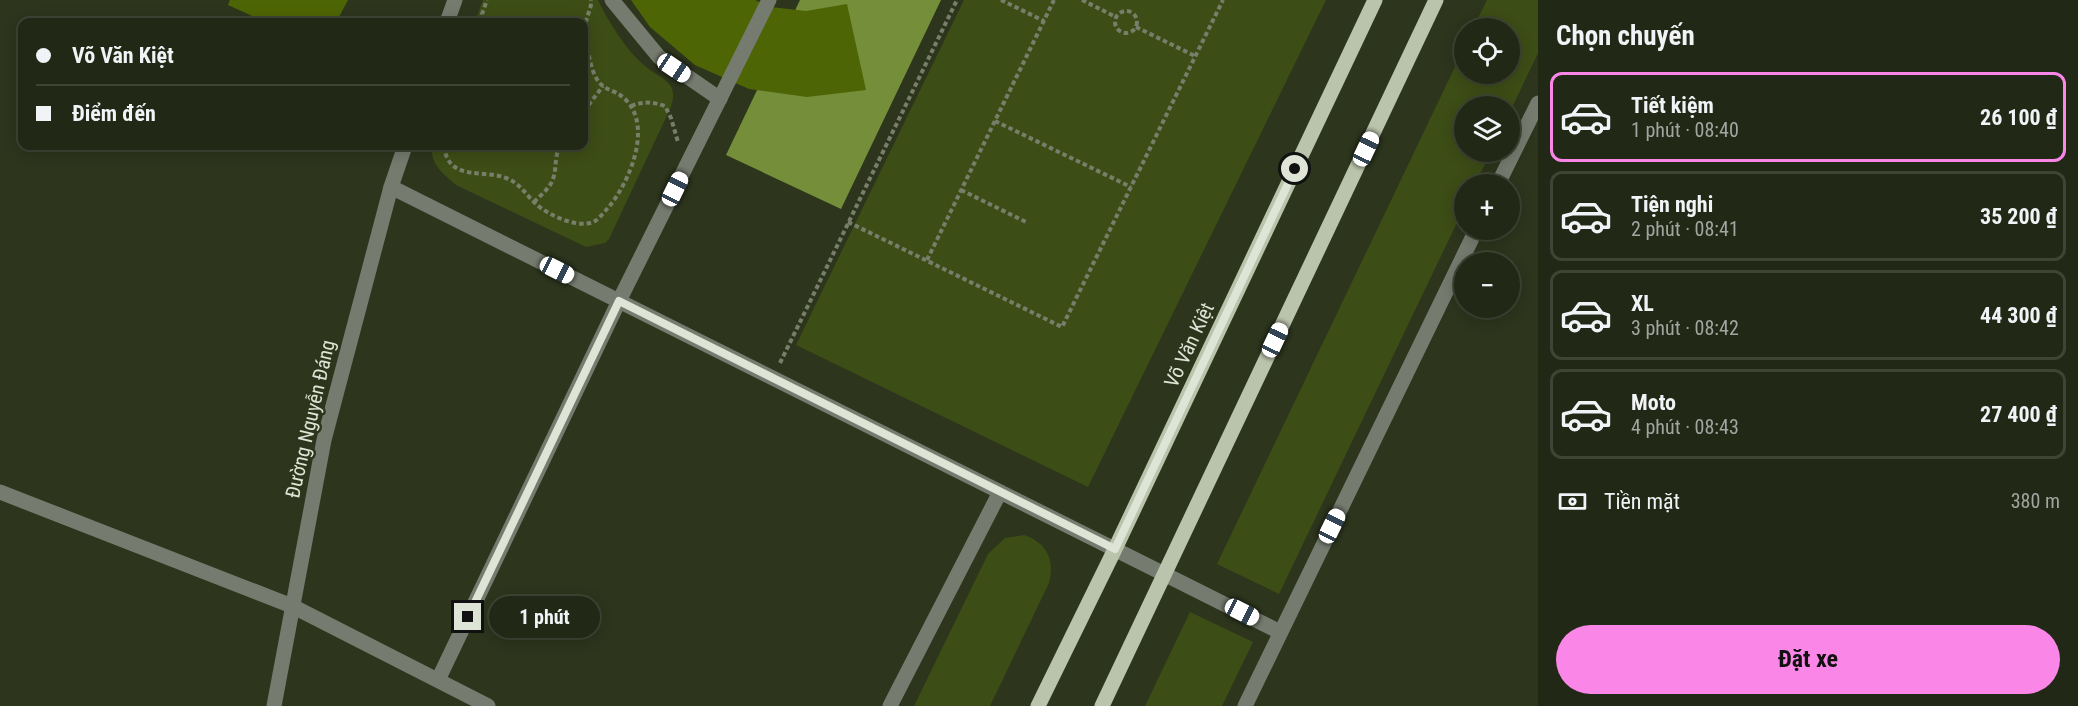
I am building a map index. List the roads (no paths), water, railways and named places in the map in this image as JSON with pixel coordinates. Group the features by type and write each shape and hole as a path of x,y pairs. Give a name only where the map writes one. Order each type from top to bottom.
{"main road":[{"name":"Võ Văn Kiệt","path":"1038,706 1115,549 1375,0"},
{"path":"1102,706 1436,0"}],"street":[{"path":"448,18 455,0"},
{"path":"612,0 659,57 720,99"},
{"path":"438,680 619,301 769,0"},
{"path":"1503,174 1538,103"},
{"name":"Đường Nguyễn Đáng","path":"274,706 324,440 391,187 404,150"},
{"path":"391,187 1280,632"},
{"path":"1245,706 1471,240"},
{"path":"0,492 292,606 489,706"},
{"path":"890,706 1000,492"}]}
